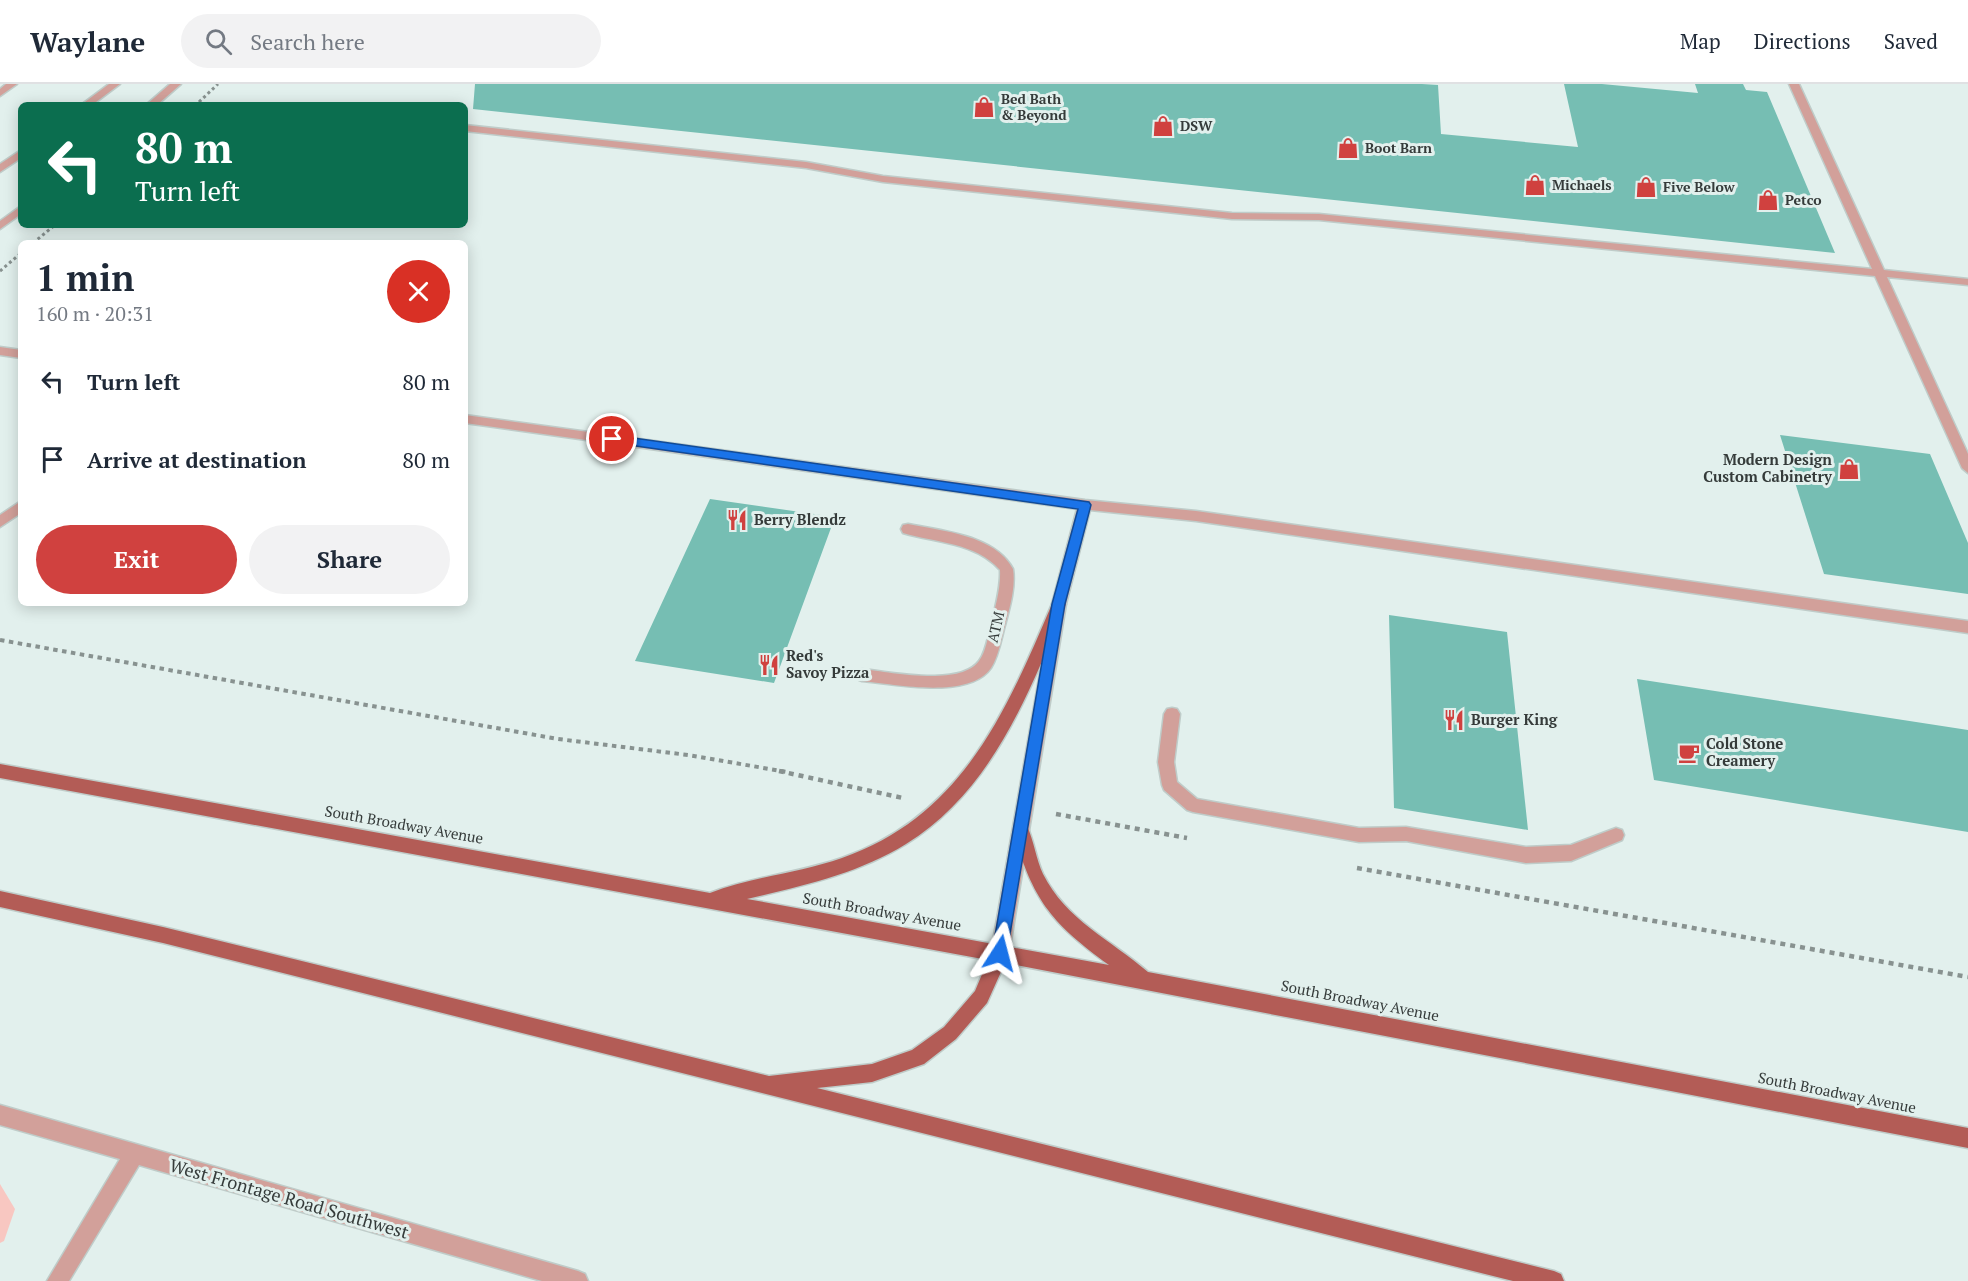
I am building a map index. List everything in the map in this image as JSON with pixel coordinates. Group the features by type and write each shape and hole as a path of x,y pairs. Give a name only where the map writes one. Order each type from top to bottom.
{"main road":[{"path":"709,901 812,875 859,859 899,840 942,808 963,787 988,755 1025,683 1059,604"},
{"name":"South Broadway Avenue","path":"0,771 1146,980 1968,1138"},
{"path":"1021,831 1038,880 1056,907 1083,934 1146,980"},
{"path":"0,899 175,938 1554,1281"},
{"path":"761,1085 872,1073 917,1057 950,1033 981,997 1000,953"}],"street":[{"path":"0,93 12,84"},
{"path":"90,102 115,84"},
{"path":"155,102 176,84"},
{"path":"1794,84 1968,468"},
{"path":"468,128 806,165 883,179 1232,216 1319,217 1968,282"},
{"path":"0,155 18,155"},
{"path":"0,169 18,156"},
{"path":"0,226 18,211"},
{"path":"0,351 18,354"},
{"path":"468,418 1085,505 1196,516 1968,627"},
{"path":"1000,953 1059,604 1085,505"},
{"path":"0,522 18,508"},
{"name":"ATM","path":"862,675 929,682 952,681 973,674 986,664 993,644 1006,584 1007,571 1000,561 986,550 970,544 908,529"},
{"path":"1172,714 1166,762 1170,785 1193,805 1359,835 1406,834 1526,855 1571,853 1616,834"},
{"name":"West Frontage Road Southwest","path":"0,1115 579,1281"},
{"path":"57,1281 134,1155"}],"path":[{"path":"198,102 218,84"},
{"path":"37,240 51,228"},
{"path":"0,271 18,256"},
{"path":"0,640 558,739 641,747 859,787 942,808"},
{"path":"1024,809 1189,838"},
{"path":"1354,867 1968,977"}],"shaded area":[{"path":"0,1184 15,1209 4,1241 0,1243"}],"building":[{"path":"475,84 1422,84 1438,85 1441,134 1578,147 1564,84 1602,84 1698,93 1695,84 1743,84 1746,90 1767,92 1835,253 473,109"},
{"path":"1780,435 1930,454 1968,543 1968,594 1824,574"},
{"path":"710,499 835,517 774,683 635,661"},
{"name":"Burger King","path":"1389,615 1507,632 1528,830 1394,808"},
{"path":"1637,679 1968,730 1968,832 1654,780"}],"place":[{"name":"Bed Bath & Beyond","path":"984,107"},
{"name":"DSW","path":"1163,126"},
{"name":"Boot Barn","path":"1348,148"},
{"name":"Michaels","path":"1535,185"},
{"name":"Five Below","path":"1646,187"},
{"name":"Petco","path":"1768,200"},
{"name":"Modern Design Custom Cabinetry","path":"1849,469"},
{"name":"Berry Blendz","path":"737,520"},
{"name":"Red's Savoy Pizza","path":"769,665"},
{"name":"Burger King","path":"1454,720"},
{"name":"Cold Stone Creamery","path":"1689,753"}],"route":[{"path":"612,439 1085,505 1059,604 1000,953"}]}
